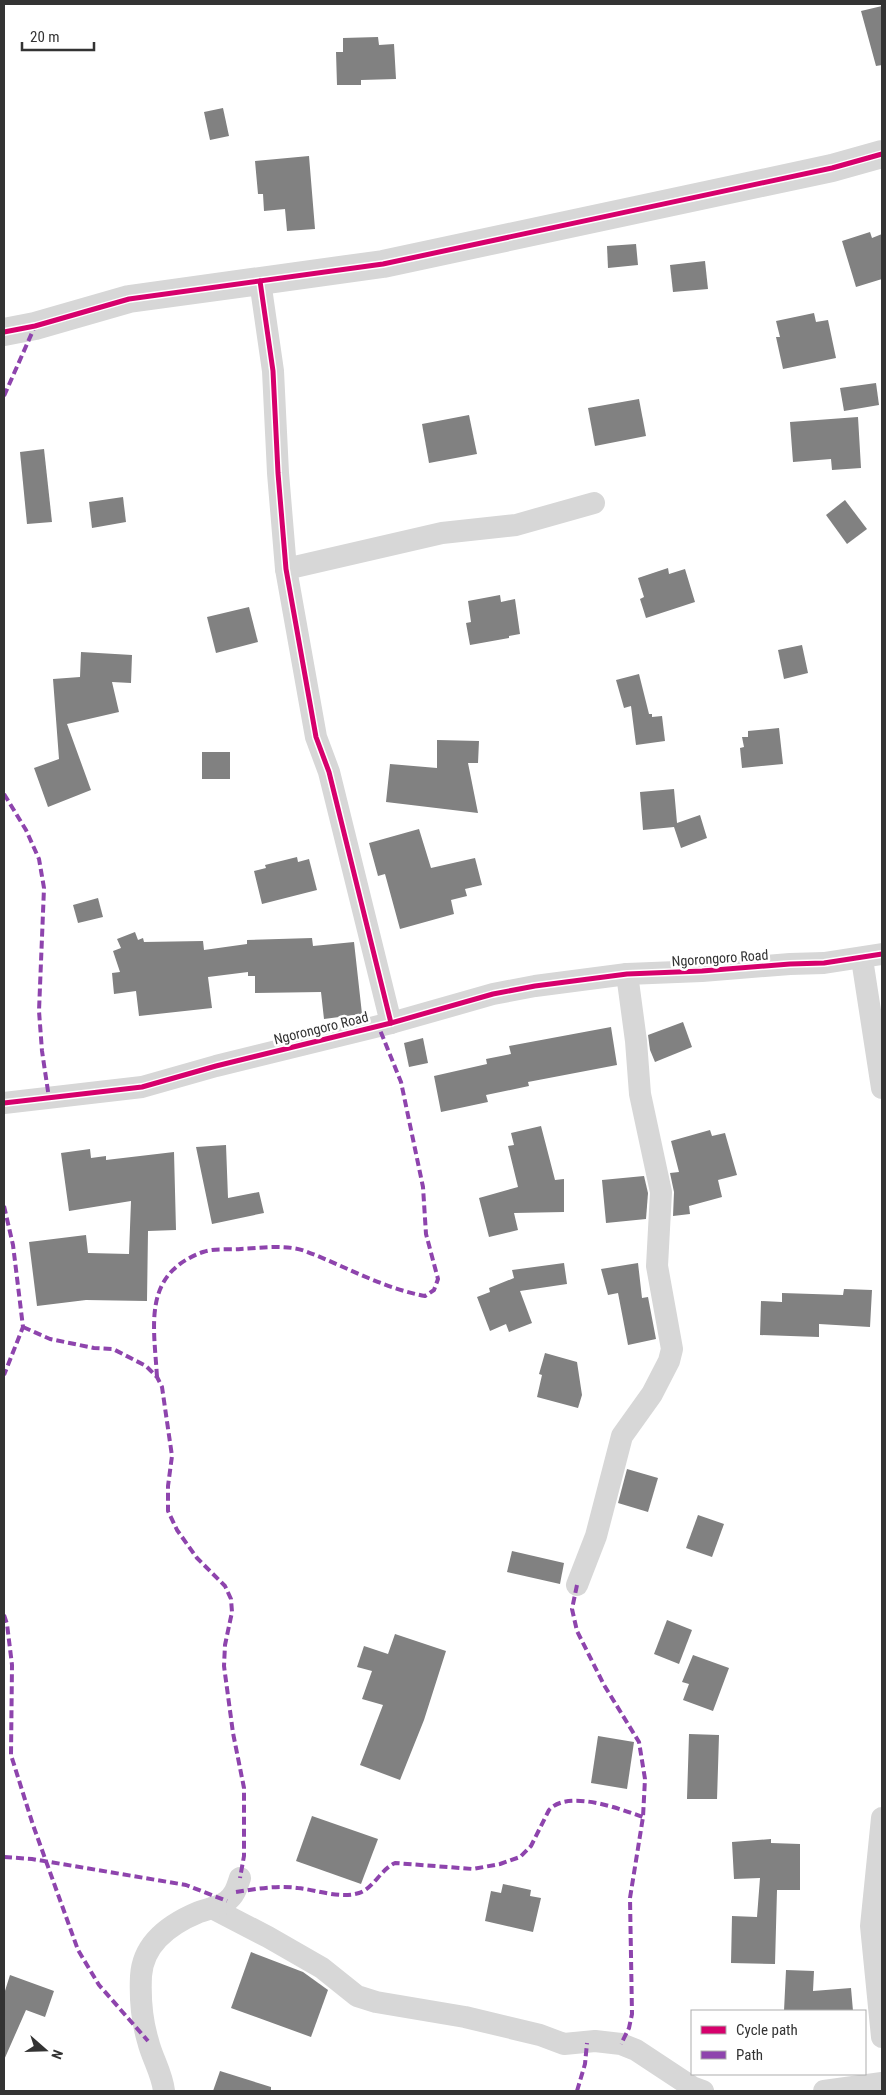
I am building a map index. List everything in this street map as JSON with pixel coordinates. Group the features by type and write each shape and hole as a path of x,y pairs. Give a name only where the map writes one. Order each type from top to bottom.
{"street":[{"path":"4,332 35,326 128,299 383,264 832,168 882,154"},
{"path":"260,281 273,371 278,473 286,570 316,737 329,772 391,1023"},
{"path":"286,570 442,533 516,525 594,503"},
{"path":"872,957 882,1088"},
{"name":"Ngorongoro Road","path":"4,1103 142,1087 216,1066 391,1023 493,994 535,986 627,974 824,963 872,957"},
{"path":"577,1585 596,1536 622,1436 652,1394 669,1361 672,1349 657,1266 661,1192 640,1094 636,1042 627,974"},
{"path":"882,1818 871,1926 882,2038"},
{"path":"164,2091 162,2076 148,2041 141,2003 141,1976 144,1959 152,1942 179,1922 227,1901 236,1892 240,1878"},
{"path":"212,1908 322,1968 357,1996 376,2002 465,2016 540,2035 564,2044 596,2041 621,2044 636,2050 692,2087 703,2091"},
{"path":"824,2091 882,2083"}],"building":[{"path":"882,6 882,65 876,66 861,11"},
{"path":"378,37 379,45 394,44 396,79 361,80 361,85 337,85 336,52 343,52 343,38"},
{"path":"223,108 229,136 210,140 204,112"},
{"path":"309,156 315,229 287,231 285,209 264,211 263,194 258,194 255,161"},
{"path":"870,232 872,238 882,234 882,279 856,287 842,241"},
{"path":"636,244 638,265 608,268 607,246"},
{"path":"705,261 708,289 673,292 670,265"},
{"path":"814,313 816,322 828,320 836,358 783,369 776,337 780,337 776,321"},
{"path":"876,383 879,405 844,411 840,388"},
{"path":"639,399 646,436 595,446 588,408"},
{"path":"469,415 477,454 429,463 422,424"},
{"path":"858,417 861,468 832,470 831,459 793,462 790,422"},
{"path":"44,449 52,522 27,524 20,452"},
{"path":"123,497 126,522 92,528 89,502"},
{"path":"845,500 867,529 847,544 826,515"},
{"path":"668,568 669,574 685,569 695,602 646,618 640,599 644,597 638,578"},
{"path":"500,595 501,602 515,599 520,634 509,636 509,638 470,645 466,623 471,622 468,601"},
{"path":"249,607 258,642 216,653 207,617"},
{"path":"802,645 808,673 784,679 778,650"},
{"path":"81,652 132,655 131,683 112,682 119,712 67,724 91,790 48,807 34,768 59,759 53,679 80,677"},
{"path":"639,674 649,714 652,714 652,717 662,716 665,741 636,745 631,706 624,708 616,680"},
{"path":"779,728 783,764 742,768 740,748 744,747 742,737 748,737 748,731"},
{"path":"437,740 479,741 478,763 468,763 478,813 386,802 390,764 437,768"},
{"path":"202,752 230,752 230,779 202,779"},
{"path":"674,789 677,823 700,815 707,838 681,848 674,827 643,830 640,792"},
{"path":"419,829 431,868 475,858 482,885 465,889 467,896 451,900 454,914 400,929 385,874 378,876 369,843"},
{"path":"297,857 298,862 309,859 317,890 262,904 254,871 266,868 265,865"},
{"path":"98,898 103,917 78,923 73,905"},
{"path":"135,932 138,940 143,938 144,942 203,941 204,950 247,944 247,940 312,938 313,946 354,942 362,1014 324,1019 321,992 255,993 255,976 248,976 248,972 208,977 212,1008 139,1016 136,991 114,994 112,973 120,972 113,951 121,948 117,939"},
{"path":"683,1022 692,1047 655,1062 650,1050 648,1035"},
{"path":"611,1027 617,1065 528,1082 529,1086 486,1095 488,1102 441,1112 434,1076 487,1064 486,1059 511,1054 509,1046"},
{"path":"423,1038 428,1063 409,1067 404,1043"},
{"path":"541,1126 555,1180 564,1179 564,1212 514,1213 518,1230 489,1237 479,1198 518,1187 508,1146 514,1145 511,1133"},
{"path":"710,1130 712,1136 725,1133 737,1175 718,1180 722,1197 689,1206 690,1214 673,1216 674,1192 670,1173 679,1172 671,1141"},
{"path":"226,1145 228,1198 259,1192 264,1213 212,1224 196,1147"},
{"path":"90,1149 91,1158 106,1156 106,1160 174,1152 176,1230 148,1231 147,1301 86,1300 37,1306 29,1242 86,1235 88,1253 129,1254 131,1201 69,1211 61,1153"},
{"path":"644,1176 648,1193 646,1219 606,1223 602,1180"},
{"path":"564,1263 567,1284 520,1291 532,1323 509,1332 506,1324 490,1331 477,1297 490,1292 489,1288 514,1278 512,1270"},
{"path":"638,1263 642,1298 648,1297 656,1339 628,1345 618,1293 608,1295 601,1269"},
{"path":"844,1289 872,1290 870,1327 819,1324 819,1337 760,1335 761,1301 782,1302 782,1293 843,1295"},
{"path":"545,1353 577,1362 582,1395 578,1408 537,1397 542,1375 539,1374"},
{"path":"627,1469 658,1478 648,1512 618,1503"},
{"path":"698,1515 724,1524 712,1557 686,1548"},
{"path":"512,1551 564,1563 560,1584 507,1572"},
{"path":"667,1620 692,1630 679,1664 654,1654"},
{"path":"395,1634 446,1651 424,1720 400,1780 360,1765 383,1705 362,1699 372,1671 357,1667 364,1646 388,1654"},
{"path":"693,1655 729,1668 713,1711 683,1700 689,1684 682,1682"},
{"path":"689,1734 719,1735 717,1799 687,1799"},
{"path":"598,1736 634,1742 627,1789 591,1783"},
{"path":"312,1816 378,1839 361,1884 296,1861"},
{"path":"771,1839 771,1843 800,1844 800,1890 777,1890 775,1964 731,1963 732,1916 757,1917 760,1878 734,1879 732,1842"},
{"path":"503,1884 531,1890 530,1896 541,1898 533,1932 485,1921 491,1891 501,1893"},
{"path":"251,1952 303,1972 328,1990 311,2037 231,2008"},
{"path":"786,1970 814,1971 813,1991 851,1988 853,2010 784,2010"},
{"path":"10,1975 54,1991 45,2017 26,2010 4,2060 4,1994"},
{"path":"220,2071 271,2087 271,2091 213,2091"}],"marked path":[{"path":"4,396 35,326"},
{"path":"4,794 26,830 39,859 44,888 39,1011 42,1051 49,1098"},
{"path":"157,1377 154,1320 156,1303 161,1288 170,1274 183,1262 203,1252 273,1247 297,1249 394,1288 425,1296 434,1290 438,1279 426,1234 423,1187 401,1082 378,1025"},
{"path":"4,1206 13,1245 23,1327 4,1375"},
{"path":"23,1327 50,1339 94,1348 113,1349 146,1366 157,1377 162,1387 172,1456 168,1486 168,1511 177,1530 197,1558 225,1586 231,1599 232,1612 225,1645 224,1666 233,1733 244,1788 244,1856 240,1878"},
{"path":"577,1585 572,1609 577,1631 604,1685 639,1742 645,1779 643,1817 630,1898 632,2014 629,2028 621,2044"},
{"path":"4,1615 7,1624 12,1665 11,1755 33,1825 78,1950 99,1985 148,2041"},
{"path":"236,1892 282,1887 336,1895 352,1895 364,1891 385,1870 395,1863 473,1869 500,1864 520,1857 531,1846 549,1810 558,1804 568,1801 594,1803 643,1817"},
{"path":"4,1857 32,1859 186,1885 227,1901"},
{"path":"577,2091 585,2064 587,2043"}],"cycle path":[{"path":"4,332 35,326 129,299 383,264 832,168 882,154"},
{"path":"260,281 273,371 278,473 286,569 316,737 329,772 391,1023"},
{"path":"4,1103 142,1087 216,1066 391,1023 493,994 535,986 627,974 824,963 882,954"}]}
